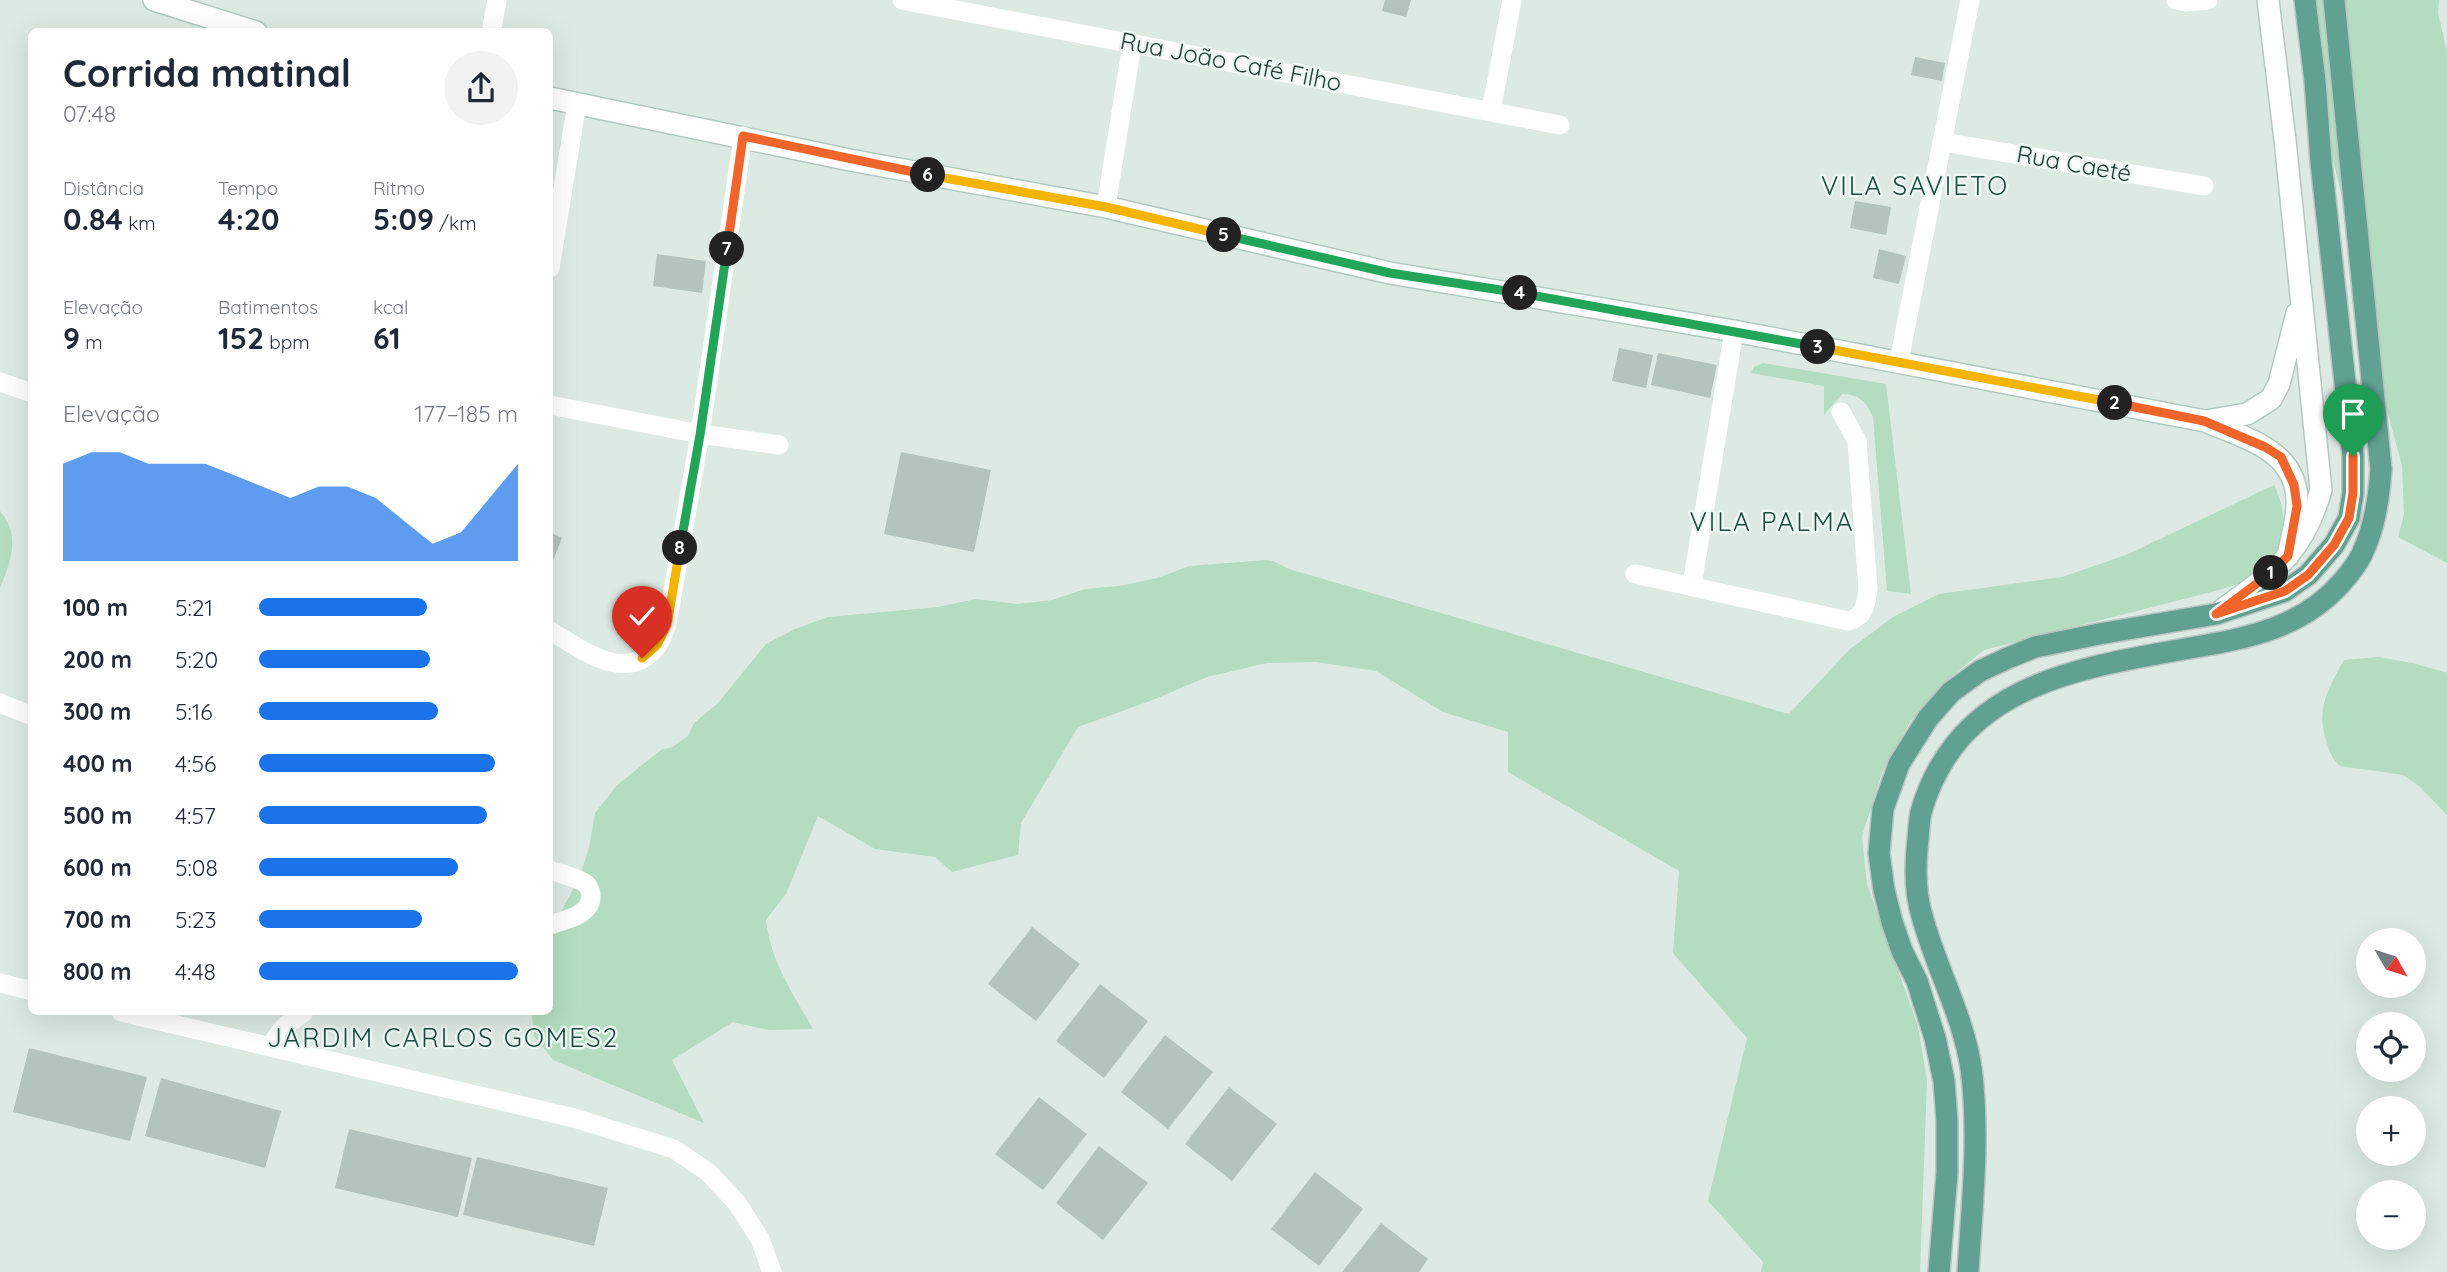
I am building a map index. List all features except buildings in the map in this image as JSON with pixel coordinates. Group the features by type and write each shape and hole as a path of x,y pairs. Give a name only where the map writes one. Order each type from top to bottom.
{"main road":[{"path":"154,0 240,28"},
{"path":"2216,614 2269,575 2288,556 2303,537 2314,515 2320,490 2268,0"},
{"path":"1939,1272 1947,1173 1944,1081 1935,1038 1917,981 1902,951 1892,922 1879,853 1883,809 1899,764 1928,718 1951,692 1980,671 2035,647 2216,614 2285,591 2308,575 2334,545 2349,518 2353,493 2350,430 2305,0"},
{"path":"1968,1272 1976,1161 1975,1107 1970,1065 1960,1024 1921,914 1916,859 1921,813 1936,776 1954,746 1980,718 2014,694 2051,679 2106,664 2249,637 2297,619 2337,588 2361,556 2371,532 2379,499 2381,468 2334,0"},
{"path":"553,98 850,160 1106,207 1390,273 1899,361 2204,421 2265,447 2281,457 2294,485 2297,506 2288,556"},
{"path":"2204,421 2247,414 2271,400 2279,384 2301,301"}],"street":[{"path":"492,28 497,0"},
{"name":"Rua João Café Filho","path":"902,0 1560,125"},
{"path":"1491,111 1512,0"},
{"path":"1899,361 1970,0"},
{"path":"2176,0 2208,0"},
{"path":"1106,207 1132,44"},
{"path":"553,250 577,103"},
{"path":"553,633 603,662 623,664 642,658 657,645 667,625 700,435 743,136"},
{"name":"Rua Caeté","path":"1943,142 2204,186"},
{"path":"1692,585 1734,331"},
{"path":"0,382 28,392"},
{"path":"553,406 700,435 779,445"},
{"path":"1635,574 1848,621 1856,620 1866,605 1868,589 1857,442 1840,412"},
{"path":"0,704 28,714"},
{"path":"553,871 585,883 591,890 591,899 578,916 553,924"},
{"path":"0,983 28,990"},
{"path":"134,1015 574,1118 674,1149 708,1172 737,1203 760,1239 772,1272"},
{"path":"270,1046 284,1027 300,1015"}],"green space":[{"path":"2308,0 2439,0 2438,13 2447,52 2447,563 2398,537 2404,514 2402,466 2384,399 2350,228 2326,133"},
{"path":"1763,363 1886,384 1911,594 1887,591 1873,417 1868,407 1857,397 1842,394 1824,415 1824,386 1751,373 1754,367"},
{"path":"2274,485 2279,496 2283,520 2280,544 2268,565 2246,581 1984,650 1944,683 1910,722 1882,773 1862,836 1867,884 1918,1026 1927,1081 1920,1272 1761,1272 1763,1262 1708,1201 1747,1038 1673,953 1679,871 1508,772 1508,732 1443,712 1376,671 1316,662 1267,663 1207,677 1078,727 1021,823 1018,855 952,872 935,857 875,849 818,816 786,894 766,920 772,950 813,1029 769,1030 733,1022 672,1060 704,1123 553,1060 534,1036 532,1016 553,1015 553,926 579,878 589,848 595,813 617,785 661,750 672,747 688,736 694,723 717,704 766,644 795,629 828,617 938,607 975,599 1018,604 1052,600 1085,589 1119,586 1157,578 1189,566 1266,560 1289,569 1789,714 1849,650 1893,617 1939,594 2062,577 2126,555"},
{"path":"0,511 10,529 12,548 0,588"},
{"path":"2378,657 2447,673 2447,815 2419,786 2403,775 2340,766 2330,753 2322,720 2325,700 2333,681 2344,660"}],"district":[{"name":"VILA SAVIETO","path":"1915,186"},
{"name":"VILA PALMA","path":"1772,522"},
{"name":"JARDIM CARLOS GOMES2","path":"443,1038"}],"route":[{"path":"642,658 657,645 667,625 700,435 743,136 850,160 1106,207 1390,273 1531,295 1899,361 2204,421 2265,447 2281,457 2294,485 2297,506 2288,556 2269,575 2216,614 2285,591 2308,575 2334,545 2349,518 2353,493 2353,456"}]}
